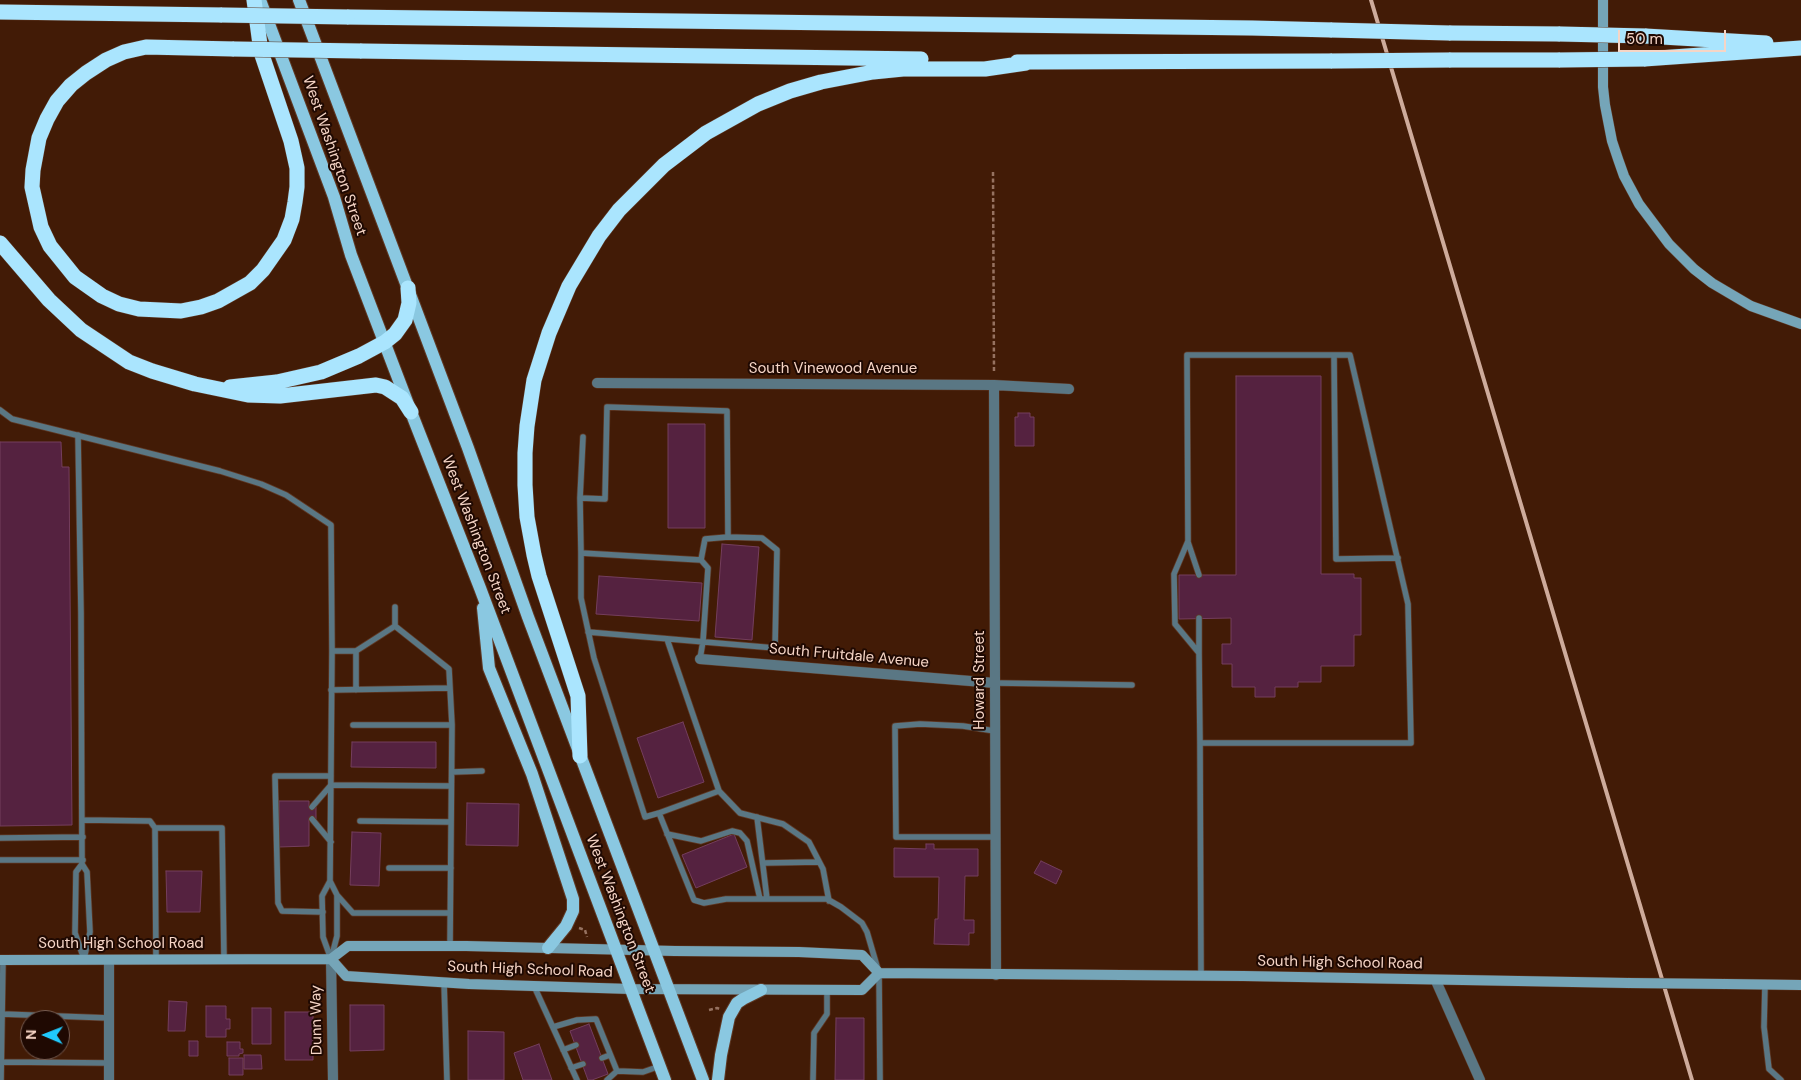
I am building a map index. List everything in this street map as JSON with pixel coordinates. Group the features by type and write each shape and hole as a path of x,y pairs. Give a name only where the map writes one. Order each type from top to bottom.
{"highway":[{"path":"254,0 261,52 291,141 296,168 297,187 295,202 292,219 284,240 263,270 250,283 218,301 200,307 181,311 139,309 119,304 102,296 74,277 50,246 41,227 32,187 38,138 57,101 71,85 106,60 124,52 146,47 234,49 360,51 985,59 1026,63 1644,60 1801,47"},
{"path":"0,12 1252,28 1645,36 1801,47"},
{"path":"580,756 578,696 539,576 532,545 527,509 524,453 534,380 549,333 570,286 600,236 619,210 644,184 685,148 730,119 766,101 821,82 872,72 903,69 985,69 1026,63"},
{"path":"0,243 49,300 82,330 129,362 195,384 248,395 280,396 376,385 385,387 402,398 411,412"},
{"path":"219,388 277,382 321,372 359,356 385,342 395,334 405,320 410,303 408,288"}],"main road":[{"name":"West Washington Street","path":"260,0 334,198 351,255 480,588 665,1080"},
{"name":"West Washington Street","path":"299,0 408,288 580,756 703,1080"},
{"path":"480,588 489,668 532,774 573,899 573,911 566,926 548,948"},
{"path":"718,1080 727,1023 731,1013 742,999 761,990"}],"street":[{"path":"1603,0 1603,87 1605,105 1612,142 1624,176 1639,204 1659,234 1688,264 1712,283 1751,306 1801,324"},
{"name":"South Vinewood Avenue","path":"597,383 994,385 1069,389"},
{"name":"Howard Street","path":"994,385 996,975"},
{"name":"South Fruitdale Avenue","path":"700,659 995,683"},
{"name":"South High School Road","path":"2,960 331,959 348,946 450,946 799,952 862,955 879,973 1801,985"},
{"name":"South High School Road","path":"331,959 346,976 444,982 631,989 862,990 879,973"},
{"name":"Dunn Way","path":"331,959 333,1080"},
{"path":"109,960 109,1080"},
{"path":"1436,980 1480,1080"}],"lane":[{"path":"1199,575 1188,542 1187,355 1350,355 1408,604 1411,744 1200,743"},
{"path":"1334,355 1336,559 1398,558"},
{"path":"580,498 605,499 606,407 726,411 728,537"},
{"path":"0,410 12,419 220,471 261,484 286,495 331,525 331,842 330,880 322,896 324,937 331,959"},
{"path":"78,435 83,838 82,862 76,872 75,933 84,959"},
{"path":"583,437 580,498 581,598 594,658 645,816 659,814 719,791"},
{"path":"588,632 775,648 777,550 762,538 728,537 705,539 701,560"},
{"path":"1188,542 1174,574 1175,624 1199,653"},
{"path":"581,553 701,560 708,568 700,659"},
{"path":"395,606 396,626 449,669 452,726 450,946"},
{"path":"1199,618 1201,976"},
{"path":"332,651 356,651 396,626"},
{"path":"667,638 719,791 740,813 783,824 809,842 823,869 829,901"},
{"path":"356,651 356,690"},
{"path":"995,683 1132,685"},
{"path":"331,690 450,688"},
{"path":"995,731 963,726 920,724 895,726 896,837 996,837"},
{"path":"353,725 452,726"},
{"path":"452,772 482,771"},
{"path":"323,912 282,911 278,903 275,776 331,776"},
{"path":"331,784 451,786"},
{"path":"312,807 331,784"},
{"path":"659,814 694,900 704,903 726,899 827,899 841,906 862,923 867,932 879,973 880,1080"},
{"path":"757,817 763,863 763,899"},
{"path":"312,819 331,842"},
{"path":"83,820 150,821 155,828 156,960"},
{"path":"360,821 451,822"},
{"path":"155,828 222,828 224,959"},
{"path":"667,834 701,841 732,831 740,833 747,841 763,899"},
{"path":"0,838 83,838"},
{"path":"0,860 82,862"},
{"path":"82,862 87,872 90,932 84,959"},
{"path":"763,863 819,862"},
{"path":"389,868 451,868"},
{"path":"330,880 337,895 353,913 450,913"},
{"path":"331,959 337,936 337,895"},
{"path":"1,1080 2,960"},
{"path":"444,982 447,1080"},
{"path":"1765,984 1764,1027 1769,1069 1781,1080"},
{"path":"534,986 577,1080"},
{"path":"813,1080 814,1033 828,1014 827,990"},
{"path":"2,1014 109,1018"},
{"path":"553,1027 577,1020 596,1020 617,1071"},
{"path":"594,1039 603,1036"},
{"path":"563,1050 576,1046"},
{"path":"602,1058 610,1055"},
{"path":"2,1062 109,1063"},
{"path":"571,1068 583,1064"},
{"path":"607,1080 617,1071 643,1072 660,1066"}],"path":[{"path":"992,172 994,385"},
{"path":"578,927 585,930 590,928"},
{"path":"585,930 586,937"},
{"path":"715,1002 717,1008"}],"building":[{"path":"1236,376 1321,376 1321,574 1354,574 1354,578 1361,578 1361,635 1354,635 1354,666 1321,666 1321,682 1298,682 1298,687 1275,687 1275,697 1255,697 1255,687 1232,687 1232,664 1222,664 1222,644 1231,644 1231,618 1179,619 1179,575 1236,575"},
{"path":"1018,413 1030,413 1030,417 1034,417 1034,446 1015,446 1015,417 1018,417"},
{"path":"668,424 705,424 705,528 668,528"},
{"path":"0,442 61,442 62,467 69,467 72,825 0,826"},
{"path":"722,544 759,547 752,640 715,637"},
{"path":"599,576 702,583 699,621 596,614"},
{"path":"683,722 704,782 658,798 637,738"},
{"path":"352,742 436,742 436,768 351,767"},
{"path":"279,801 309,801 309,807 316,807 316,819 309,819 309,846 279,847"},
{"path":"467,803 519,804 518,846 466,845"},
{"path":"352,832 381,833 379,886 350,885"},
{"path":"734,834 747,867 696,888 682,855"},
{"path":"926,844 934,844 934,849 978,849 978,876 965,876 964,920 974,920 974,933 969,933 969,945 934,944 935,919 938,919 939,877 894,877 894,848 926,849"},
{"path":"1041,861 1062,871 1056,884 1034,873"},
{"path":"166,871 202,871 200,912 167,912"},
{"path":"169,1001 187,1002 185,1031 168,1031"},
{"path":"350,1005 384,1005 384,1050 350,1051"},
{"path":"206,1006 226,1006 226,1019 230,1019 230,1029 226,1029 226,1037 206,1037"},
{"path":"252,1008 271,1008 271,1044 252,1044"},
{"path":"285,1012 313,1012 313,1060 285,1060"},
{"path":"836,1018 864,1018 864,1080 835,1080"},
{"path":"589,1024 608,1074 592,1080 588,1080 570,1031"},
{"path":"468,1031 504,1032 504,1080 468,1080"},
{"path":"189,1041 198,1041 198,1056 189,1056"},
{"path":"227,1042 240,1042 240,1049 243,1049 243,1053 239,1054 239,1056 227,1056"},
{"path":"539,1044 552,1080 523,1080 514,1053"},
{"path":"244,1055 261,1055 262,1069 244,1069"},
{"path":"229,1058 243,1058 243,1075 229,1075"}],"railway":[{"path":"1371,0 1692,1080"}]}
